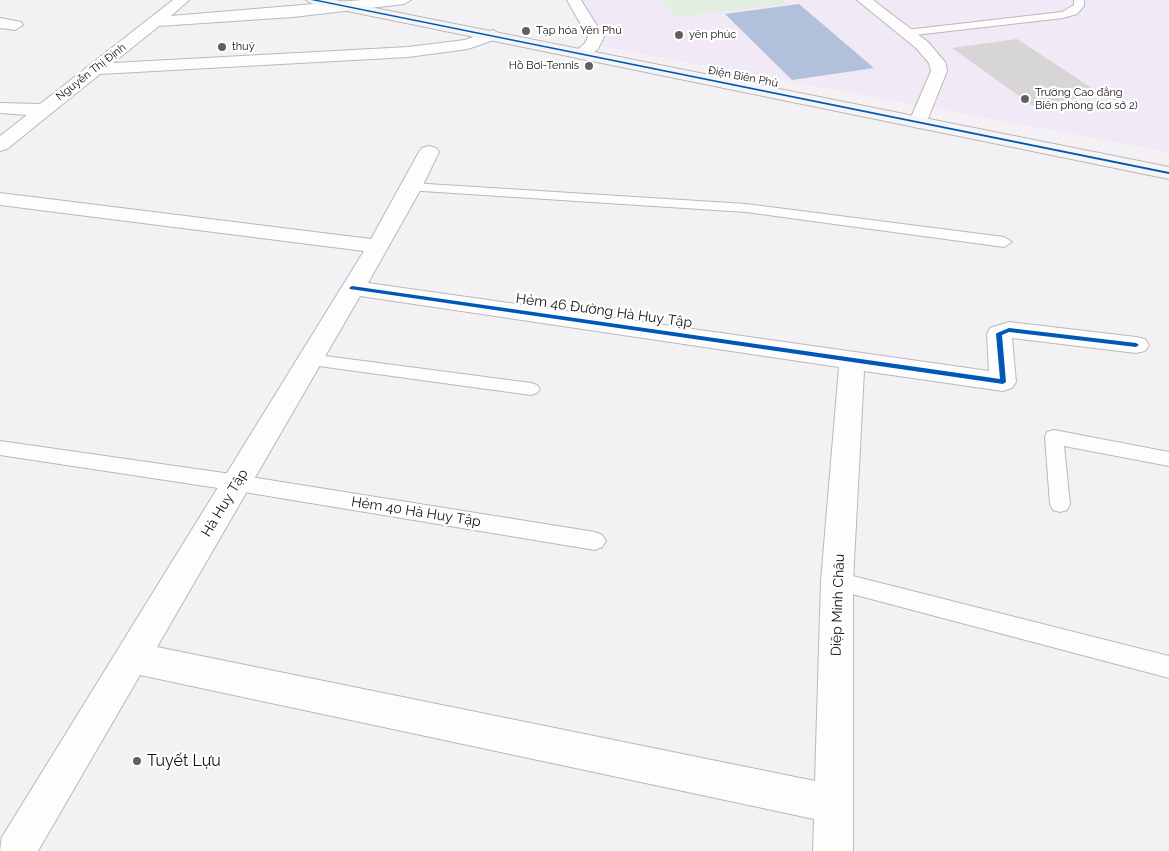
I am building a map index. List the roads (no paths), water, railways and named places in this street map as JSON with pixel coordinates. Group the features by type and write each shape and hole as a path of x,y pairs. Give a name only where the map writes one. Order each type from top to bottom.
{"street":[{"name":"Nguyễn Thị Định","path":"0,145 182,0"},
{"name":"Điện Biên Phủ","path":"313,0 1169,173"},
{"path":"154,22 404,0"},
{"path":"574,0 596,37 592,46 581,54"},
{"path":"864,0 927,50 938,62 939,71 918,122"},
{"path":"96,69 408,52 468,44 493,35"},
{"path":"0,108 44,110"},
{"name":"Hà Huy Tập","path":"16,851 238,483 378,246 412,187 429,152"},
{"path":"0,199 378,246"},
{"name":"Hẻm 46 Đường Hà Huy Tập","path":"352,288 1002,382 1000,334 1009,330 1136,345"},
{"name":"Diệp Minh Châu","path":"833,851 837,581 852,359"},
{"path":"133,658 834,804"}],"lane":[{"path":"906,33 1063,15 1073,12 1079,6 1079,0"},
{"path":"412,187 746,208 1004,242"},
{"path":"310,360 531,389"},
{"path":"1060,504 1054,437 1169,459"},
{"name":"Hẻm 40 Hà Huy Tập","path":"0,448 238,483 595,541"},
{"path":"837,581 1169,667"}],"water":[{"path":"799,4 874,68 792,80 725,14"}],"place":[{"name":"Tạp hóa Yên Phú","path":"526,31"},
{"name":"yên phúc","path":"679,35"},
{"name":"thuỷ","path":"222,47"},
{"name":"Hồ Bơi-Tennis","path":"589,66"},
{"name":"Trường Cao đẳng Biên phòng (cơ sở 2)","path":"1025,99"},
{"name":"Tuyết Lựu","path":"137,761"}]}
